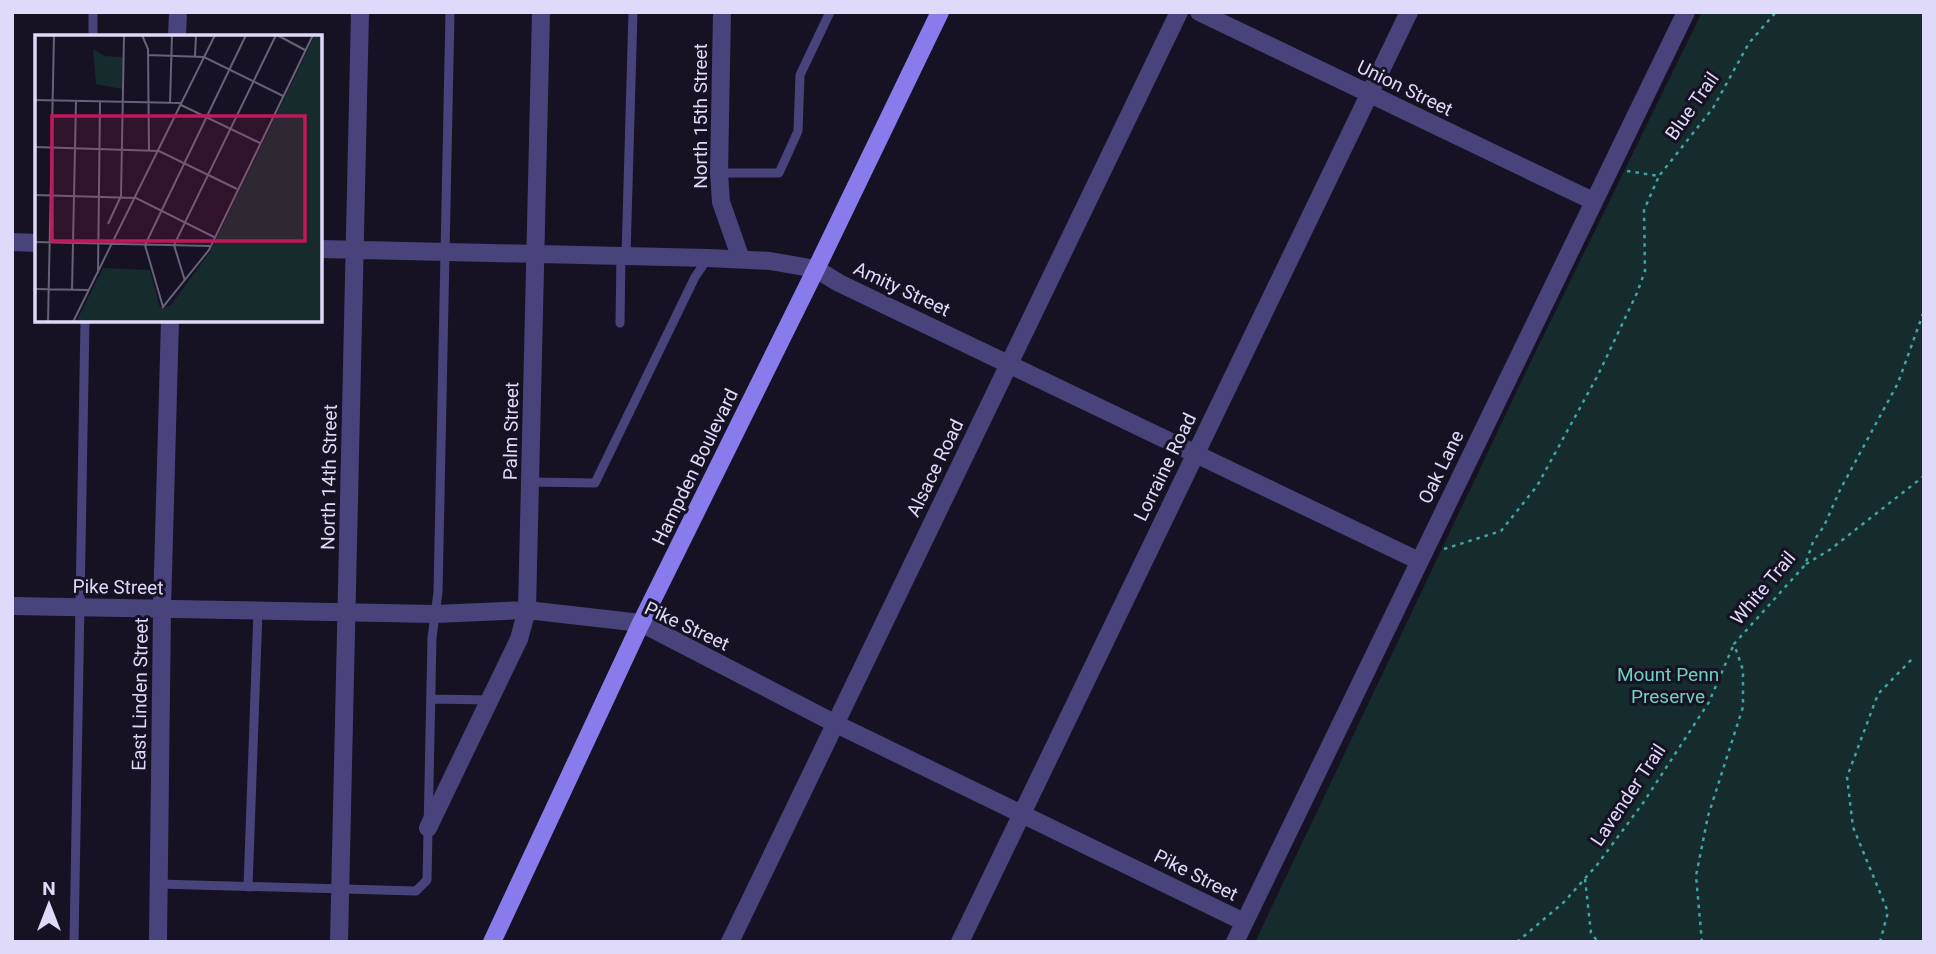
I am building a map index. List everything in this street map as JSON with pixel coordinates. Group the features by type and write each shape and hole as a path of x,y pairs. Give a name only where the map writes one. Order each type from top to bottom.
{"main road":[{"name":"Hampden Boulevard","path":"492,942 641,623 940,12"}],"street":[{"path":"177,35 178,12"},
{"name":"North 14th Street","path":"339,942 359,12"},
{"name":"Palm Street","path":"428,828 519,639 527,610 541,12"},
{"name":"North 15th Street","path":"722,12 720,202 741,259"},
{"name":"Alsace Road","path":"730,942 1178,12"},
{"name":"Union Street","path":"1199,12 1594,201"},
{"name":"Lorraine Road","path":"960,942 1409,12"},
{"name":"Oak Lane","path":"1236,942 1686,12"},
{"path":"12,242 35,243"},
{"name":"Amity Street","path":"322,249 741,259 816,269 839,283 1195,454 1421,556"},
{"name":"East Linden Street","path":"158,942 162,609 170,322"},
{"name":"Pike Street","path":"12,606 435,614 527,610 641,623 834,723 1244,922"}],"lane":[{"path":"93,12 93,35"},
{"path":"159,884 416,891 427,880 430,699 438,592 450,12"},
{"path":"620,323 633,12"},
{"path":"719,173 779,173 798,131 800,75 830,12"},
{"path":"531,482 595,483 695,277 708,258"},
{"path":"74,942 85,322"},
{"path":"248,887 258,611"},
{"path":"430,699 489,700"}],"path":[{"name":"Blue Trail","path":"1421,556 1500,531 1537,486 1598,375 1637,293 1645,271 1644,210 1659,176 1713,108 1749,43 1776,12"},
{"path":"1610,167 1659,176"},
{"name":"White Trail","path":"1702,942 1696,876 1708,816 1743,707 1743,670 1734,644 1805,565 1813,542 1824,526 1840,490 1898,383 1924,311"},
{"path":"1805,565 1831,549 1924,476"},
{"name":"Lavender Trail","path":"1517,942 1564,902 1585,879 1643,803 1709,702 1734,644"},
{"path":"1880,942 1888,912 1853,827 1847,777 1878,694 1914,657"},
{"path":"1585,879 1591,933 1598,942"}],"green space":[{"name":"Mount Penn Preserve","path":"1702,12 1924,12 1924,942 1255,942 1533,357"}]}
